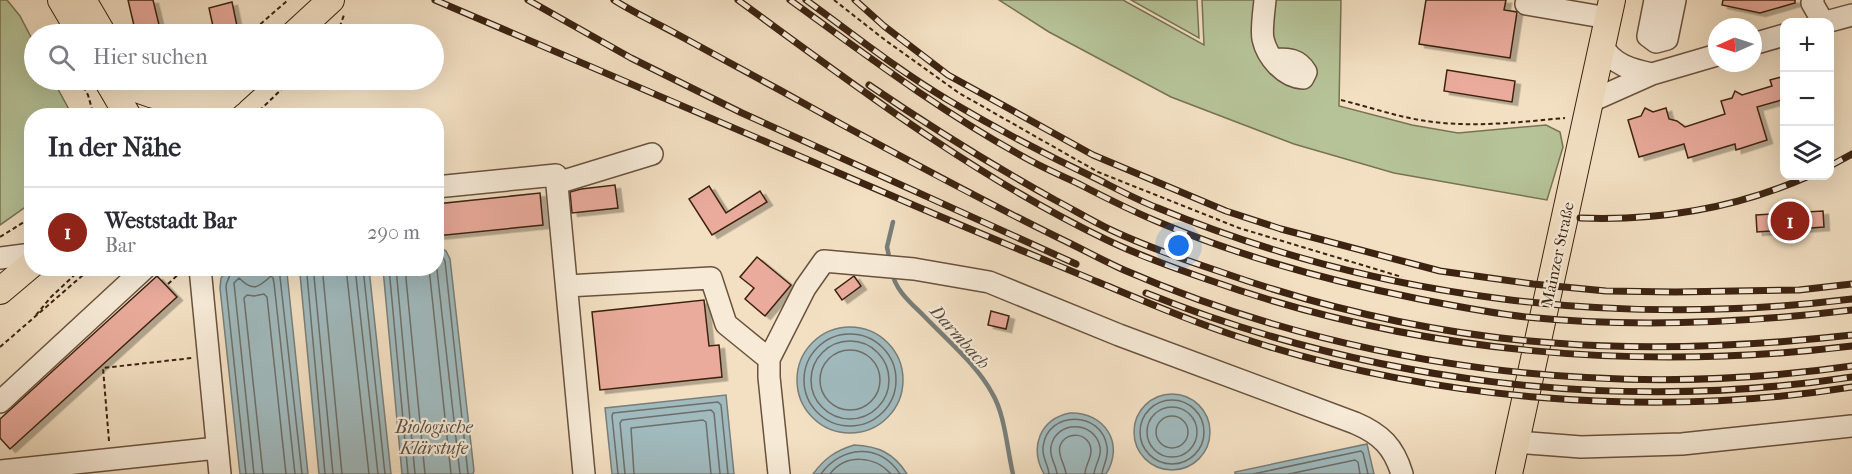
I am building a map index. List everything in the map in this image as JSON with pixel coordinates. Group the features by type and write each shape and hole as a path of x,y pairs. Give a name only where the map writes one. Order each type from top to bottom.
{"main road":[{"path":"61,0 75,24"},
{"path":"83,0 97,24"},
{"path":"305,24 331,0"},
{"name":"Mainzer Straße","path":"1509,474 1610,9"},
{"path":"117,108 119,90"},
{"path":"122,90 126,108"},
{"path":"125,90 141,108"},
{"path":"135,90 167,99 220,90"},
{"path":"214,108 235,90"},
{"path":"0,291 24,271"}],"street":[{"path":"1265,0 1263,39 1273,59"},
{"path":"1655,0 1648,36 1656,42 1666,39 1675,0"},
{"path":"1813,0 1812,3 1821,18"},
{"path":"1526,4 1610,9"},
{"path":"1834,20 1852,15"},
{"path":"1762,41 1780,36"},
{"path":"1602,45 1606,53 1616,62 1631,69 1652,74"},
{"path":"1588,110 1652,74 1708,58"},
{"path":"557,183 652,154"},
{"path":"444,186 556,175 584,474"},
{"path":"0,258 24,255"},
{"path":"779,474 769,377 770,359 806,288 824,261 914,269 989,282 1119,335 1368,428 1388,444 1402,474"},
{"path":"0,402 136,276"},
{"path":"201,276 220,474"},
{"path":"567,286 711,278 726,324 770,359"},
{"path":"1516,442 1581,447 1682,444 1852,426"},
{"path":"0,471 217,448"}],"path":[{"path":"260,24 288,0"},
{"path":"834,0 959,93 1098,172 1239,228 1402,277"},
{"path":"85,90 92,108"},
{"path":"262,108 281,90"},
{"path":"1341,100 1424,121 1456,124 1493,124 1588,110"},
{"path":"0,237 24,222"},
{"path":"30,321 73,276"},
{"path":"0,347 82,276"},
{"path":"168,284 176,276"},
{"path":"110,459 103,368 209,356"}],"green space":[{"path":"0,0 7,0 24,24 24,90 58,90 68,108 24,108 24,208 0,225"},
{"path":"999,0 1123,0 1204,45 1202,0 1341,0 1339,106 1412,125 1458,133 1546,125 1560,132 1563,147 1547,200 1394,173 1294,144 1171,97 1049,32"},
{"path":"1131,0 1197,0 1199,38"}],"water":[{"name":"Biologische Klärstufe","path":"444,250 450,259 474,471 473,474 402,474 384,276 444,276"},
{"path":"223,276 287,276 308,474 240,474 220,288"},
{"name":"Biologische Klärstufe","path":"300,276 370,276 391,474 319,474"},
{"path":"850,327 870,331 887,343 899,360 903,380 899,400 887,417 870,429 850,433 830,429 813,417 801,400 797,380 801,360 813,343 830,331"},
{"path":"1165,394 1179,394 1193,400 1204,411 1210,425 1207,447 1199,459 1179,470 1165,470 1151,464 1140,453 1134,439 1134,425 1140,411 1151,400"},
{"path":"726,395 734,474 612,474 605,408"},
{"path":"1070,413 1093,418 1108,432 1113,452 1106,474 1044,474 1038,454 1040,436 1051,421"},
{"path":"1367,444 1374,474 1235,474 1235,472"},
{"path":"854,445 885,452 897,461 907,474 813,474 831,456"}],"building":[{"path":"128,0 153,0 159,24 134,24"},
{"path":"1426,0 1506,0 1504,10 1517,12 1510,58 1419,44"},
{"path":"1723,0 1795,0 1795,3 1760,13 1722,5"},
{"path":"232,2 237,24 212,24 209,8"},
{"path":"1447,70 1515,81 1512,102 1444,91"},
{"path":"1780,77 1780,100 1757,107 1767,140 1736,150 1735,144 1688,158 1684,144 1639,157 1628,120 1641,116 1645,108 1653,112 1666,108 1669,119 1685,127 1725,114 1721,101 1732,98 1735,91 1742,95 1772,86 1770,80"},
{"path":"615,185 618,208 572,213 570,192"},
{"path":"709,186 726,213 760,191 767,202 712,235 689,199"},
{"path":"540,193 543,225 444,235 444,203"},
{"path":"1823,211 1824,227 1757,232 1756,215"},
{"path":"757,257 791,285 765,316 745,299 754,288 740,277"},
{"path":"157,276 177,297 10,449 0,438 0,419"},
{"path":"854,276 861,286 842,300 835,290"},
{"path":"704,300 709,346 719,345 722,377 600,390 592,312"},
{"path":"991,311 1009,316 1006,329 988,325"}],"waterway":[{"name":"Darmbach","path":"890,261 887,247 893,222"},
{"name":"Darmbach","path":"892,272 896,285 904,296 970,362 992,393 1003,421 1013,474"}],"railway":[{"path":"435,0 1147,302 1230,334 1304,357 1380,375 1458,388 1538,397 1618,402 1776,397 1852,387"},
{"path":"528,0 631,58 742,113 1076,264"},
{"path":"614,0 922,168 1124,270 1210,304 1299,331 1389,353 1481,368 1574,377 1667,380 1760,376 1852,366"},
{"path":"738,0 918,129 1010,188 1058,215 1145,257 1287,305 1366,325 1446,340 1526,350 1608,356 1689,357 1771,354 1852,346"},
{"path":"790,0 933,101 1029,160 1156,221 1220,246 1286,267 1385,292 1446,304 1513,315 1567,320 1689,323 1852,310"},
{"path":"806,0 930,89 1040,151 1158,208 1241,239 1326,265 1412,284 1499,298 1587,307 1675,310 1764,307 1852,299"},
{"path":"855,0 884,26 948,75 1093,155 1226,211 1281,229 1440,271 1533,284 1606,291 1675,292 1799,290 1852,284"},
{"path":"869,85 984,159 1111,230 1150,247 1259,285 1342,308 1469,334 1591,345 1703,346 1852,335"},
{"path":"1834,164 1852,154"},
{"path":"1580,218 1639,217 1697,210 1754,196 1799,180"},
{"path":"1146,293 1230,324 1317,349 1404,368 1493,382 1583,390 1673,392 1763,387 1852,377"}],"place":[{"name":"Weststadt Bar","path":"1790,221"}]}
